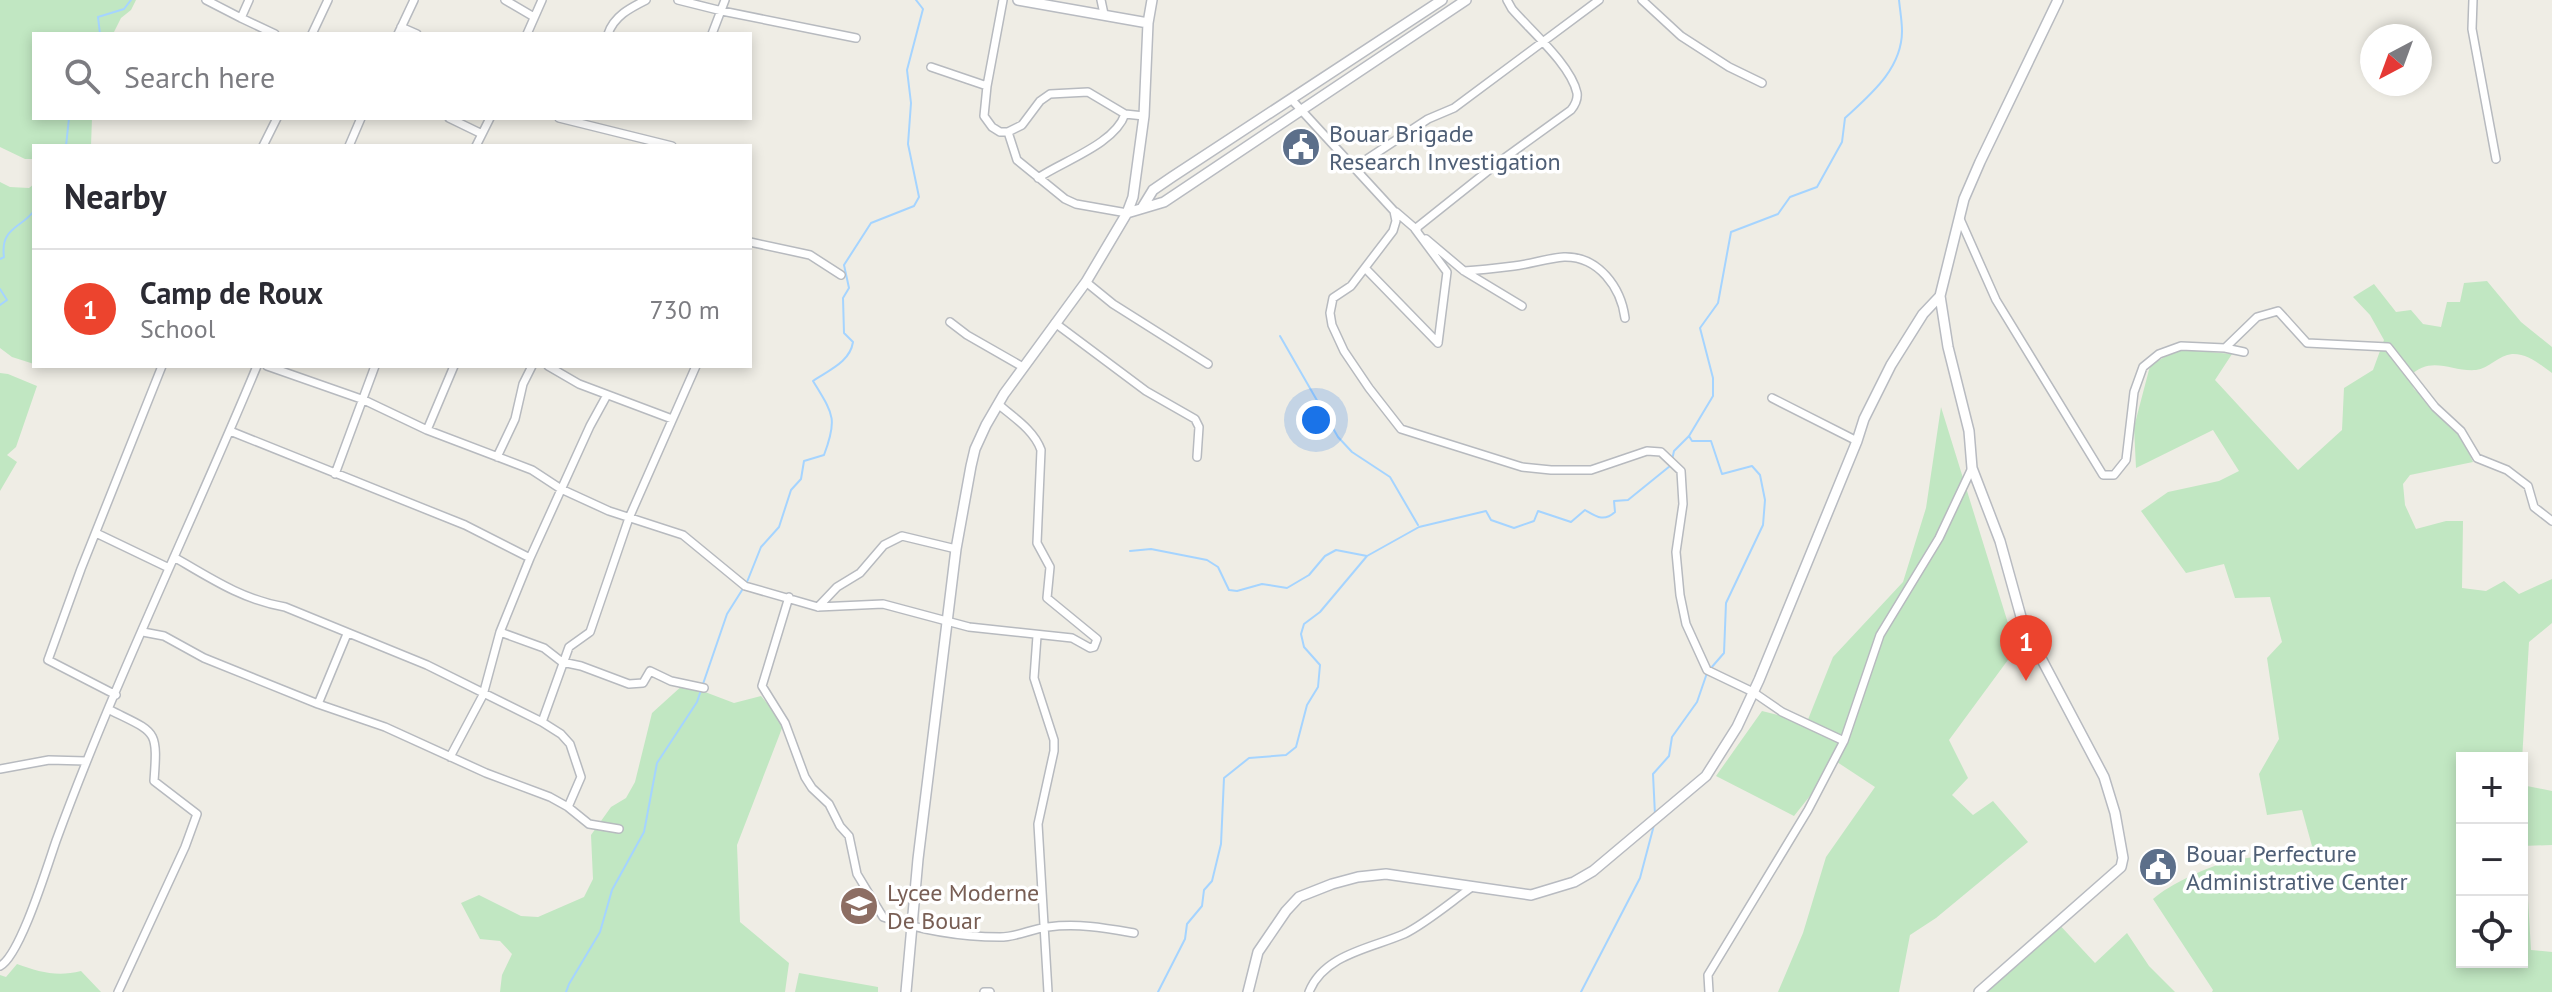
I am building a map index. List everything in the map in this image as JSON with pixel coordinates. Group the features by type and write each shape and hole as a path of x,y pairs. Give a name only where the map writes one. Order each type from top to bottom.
{"street":[{"path":"206,0 271,32"},
{"path":"241,18 249,0"},
{"path":"313,32 328,0"},
{"path":"400,31 414,0"},
{"path":"505,0 534,17"},
{"path":"528,32 542,0"},
{"path":"609,32 612,23 646,0"},
{"path":"678,0 856,38"},
{"path":"713,32 725,0"},
{"path":"1003,0 984,116 992,127 1008,132 1022,125 1040,101 1050,94 1088,92 1125,114 1144,116"},
{"path":"1018,0 1148,23"},
{"path":"1101,0 1104,14"},
{"path":"906,992 956,549 975,449 998,404 1086,282 1127,213 1133,197 1144,116 1148,23 1152,0"},
{"path":"1142,208 1153,190 1442,0"},
{"path":"1008,132 1017,160 1065,199 1076,204 1127,213 1164,202 1466,0"},
{"path":"1415,229 1571,110 1576,103 1577,94 1563,63 1507,0"},
{"path":"1355,167 1428,119 1454,108 1599,0"},
{"path":"1642,0 1681,36 1729,67 1762,83"},
{"path":"1979,992 2121,867 2123,858 2115,813 2104,777 2023,624 2000,541 1972,468 1969,431 1948,347 1940,296 1964,199 2058,0"},
{"path":"2473,0 2472,29 2496,159"},
{"path":"931,67 987,86"},
{"path":"1292,100 1394,211 1464,271 1522,306"},
{"path":"1038,178 1110,135 1122,123 1125,114"},
{"path":"264,144 276,120"},
{"path":"350,144 360,120"},
{"path":"453,120 482,134"},
{"path":"477,144 489,120"},
{"path":"566,120 664,144"},
{"path":"600,129 602,120"},
{"path":"1229,141 1238,154"},
{"path":"1394,211 1396,221 1393,231 1351,286 1333,298 1330,313 1344,351 1401,429 1522,467 1591,470 1647,451 1661,452 1681,471 1683,504 1676,552 1680,595 1686,624 1707,670 1753,692 1782,712 1844,741"},
{"path":"1960,219 1996,300 2103,475 2114,475 2126,460 2134,392 2143,367 2159,354 2181,346 2244,352"},
{"path":"1365,268 1438,343 1447,272 1415,229"},
{"path":"752,244 810,255 841,275"},
{"path":"1464,271 1566,257 1585,261 1596,267 1617,288 1623,301 1625,318"},
{"path":"1086,282 1113,304 1208,364"},
{"path":"1248,992 1254,964 1264,942 1293,902 1309,892 1358,877 1386,874 1531,895 1574,882 1593,871 1706,776 1737,727 1753,692 1864,419 1891,365 1923,314 1940,296"},
{"path":"2225,348 2257,317 2278,311 2307,343 2388,347 2435,407 2461,431 2477,458 2507,470 2528,486 2534,507 2552,521"},
{"path":"950,322 1023,367"},
{"path":"1055,323 1146,391 1195,419 1199,427 1197,457"},
{"path":"116,695 48,660 161,368"},
{"path":"0,966 11,958 26,923 86,761 256,368"},
{"path":"273,368 364,400 427,430 532,470 561,489 629,518 683,535 745,586 818,607 883,604 969,627 1072,638 1090,648 1094,647 1097,639 1047,598 1050,567 1037,543 1041,450 1028,430 998,404"},
{"path":"335,474 374,368"},
{"path":"427,430 453,368"},
{"path":"497,457 515,419 523,384 531,368"},
{"path":"553,368 579,384 672,419"},
{"path":"542,722 569,647 590,632 629,518 695,368"},
{"path":"450,757 483,695 500,632 530,558 607,395"},
{"path":"1772,398 1857,441"},
{"path":"230,431 465,525 530,558"},
{"path":"1709,992 1708,975 1808,810 1844,741 1880,635 1939,538 1972,468"},
{"path":"96,533 169,568"},
{"path":"818,607 837,587 860,573 884,545 902,536 956,549"},
{"path":"174,557 231,591 285,607 427,665 561,734 570,744 581,777 568,807"},
{"path":"789,597 762,686 785,723 805,777 829,804 849,836 857,874 883,917 912,927 997,937 1020,936 1044,927 1082,924 1134,933"},
{"path":"143,632 164,636 204,658 385,727 550,797 589,824 619,829"},
{"path":"500,632 544,648 562,662 629,684 643,683 650,671 671,681 704,688"},
{"path":"318,704 347,634"},
{"path":"1037,636 1034,678 1054,740 1038,824 1048,992"},
{"path":"110,710 148,729 157,745 154,781 197,814 185,847 118,992"},
{"path":"0,769 49,760 86,761"},
{"path":"1309,992 1312,984 1338,960 1368,945 1405,933 1472,887"},
{"path":"984,992 990,992"}],"green space":[{"path":"0,0 136,0 114,32 32,32 32,120 92,120 91,144 32,144 32,159 25,159 0,147"},
{"path":"0,182 10,187 32,186 32,363 12,357 0,348"},
{"path":"2487,281 2521,322 2552,347 2552,373 2528,357 2512,354 2476,370 2433,365 2417,370 2409,377 2414,389 2454,421 2473,462 2410,475 2403,484 2405,505 2416,529 2446,521 2463,521 2462,588 2486,591 2504,581 2519,594 2552,579 2552,623 2529,642 2522,752 2456,752 2456,968 2528,968 2528,899 2531,950 2552,952 2552,992 2212,992 2153,899 2179,882 2222,863 2312,846 2302,810 2267,815 2259,774 2279,739 2267,658 2282,642 2270,597 2235,598 2224,564 2186,573 2141,511 2168,492 2219,481 2239,471 2213,430 2136,468 2134,427 2150,366 2177,349 2232,354 2215,380 2298,470 2342,430 2344,388 2373,370 2384,340 2370,315 2353,297 2374,284 2396,312 2411,310 2423,324 2441,327 2447,302 2460,302 2464,283"},
{"path":"0,373 37,386 16,447 7,455 17,462 0,491"},
{"path":"1941,407 2016,649 1949,740 1968,778 1952,795 1973,815 1993,801 2028,842 1936,918 1910,935 1899,992 1778,992 1803,933 1826,857 1875,787 1837,762 1794,816 1716,776 1762,711 1807,722 1833,657 1903,582 1926,508"},
{"path":"684,684 734,703 761,696 784,723 737,845 740,922 789,963 785,992 500,992 502,975 512,954 500,941 480,939 461,903 479,895 521,916 538,917 584,897 593,879 591,835 611,807 626,798 635,782 652,713"},
{"path":"2528,786 2552,791 2552,845 2528,846"},
{"path":"2056,921 2095,963 2127,933 2149,966 2175,992 1973,992"},
{"path":"17,964 48,973 81,971 101,992 0,992 0,975 6,977"},
{"path":"799,973 878,987 878,992 795,992"}],"waterway":[{"path":"100,32 98,17 124,9 131,0"},
{"path":"747,582 761,547 779,527 791,490 801,479 804,461 824,455 828,443 831,416 813,381 843,360 853,342 844,333 843,298 849,288 844,265 871,223 914,206 919,197 908,144 911,103 907,70 923,9 916,0"},
{"path":"1672,460 1674,451 1689,436 1713,396 1713,378 1700,328 1718,303 1731,232 1778,214 1790,197 1817,187 1842,142 1845,118 1883,80 1897,57 1902,31 1899,0"},
{"path":"66,144 69,120"},
{"path":"0,259 4,257 8,234 32,213"},
{"path":"0,289 7,300 0,305"},
{"path":"1280,336 1338,437 1352,452 1390,477 1418,525"},
{"path":"1689,436 1692,441 1711,441 1722,474 1752,466 1760,475 1765,500 1763,525 1726,603 1724,653 1711,668"},
{"path":"1158,992 1185,939 1187,924 1202,906 1204,890 1212,881 1221,844 1224,778 1249,758 1286,755 1296,747 1307,705 1318,687 1320,665 1304,647 1301,634 1304,624 1320,612 1367,556 1419,527 1486,511 1491,520 1514,528 1534,521 1538,511 1571,522 1585,510 1604,518 1615,512 1614,501 1628,500 1670,466"},
{"path":"1130,551 1151,549 1207,560 1218,567 1229,590 1237,591 1262,584 1287,588 1309,575 1325,556 1336,550 1367,556"},
{"path":"703,684 727,614 744,587"},
{"path":"1655,815 1653,774 1669,756 1672,737 1697,702 1707,673"},
{"path":"566,992 600,932 612,890 644,832 657,763 697,702 701,690"},
{"path":"1581,992 1640,878 1654,825"}],"place":[{"name":"Bouar Brigade Research Investigation","path":"1301,147"},
{"name":"Camp de Roux","path":"2026,681"},
{"name":"Bouar Perfecture Administrative Center","path":"2158,867"},
{"name":"Lycee Moderne De Bouar","path":"859,906"}]}
